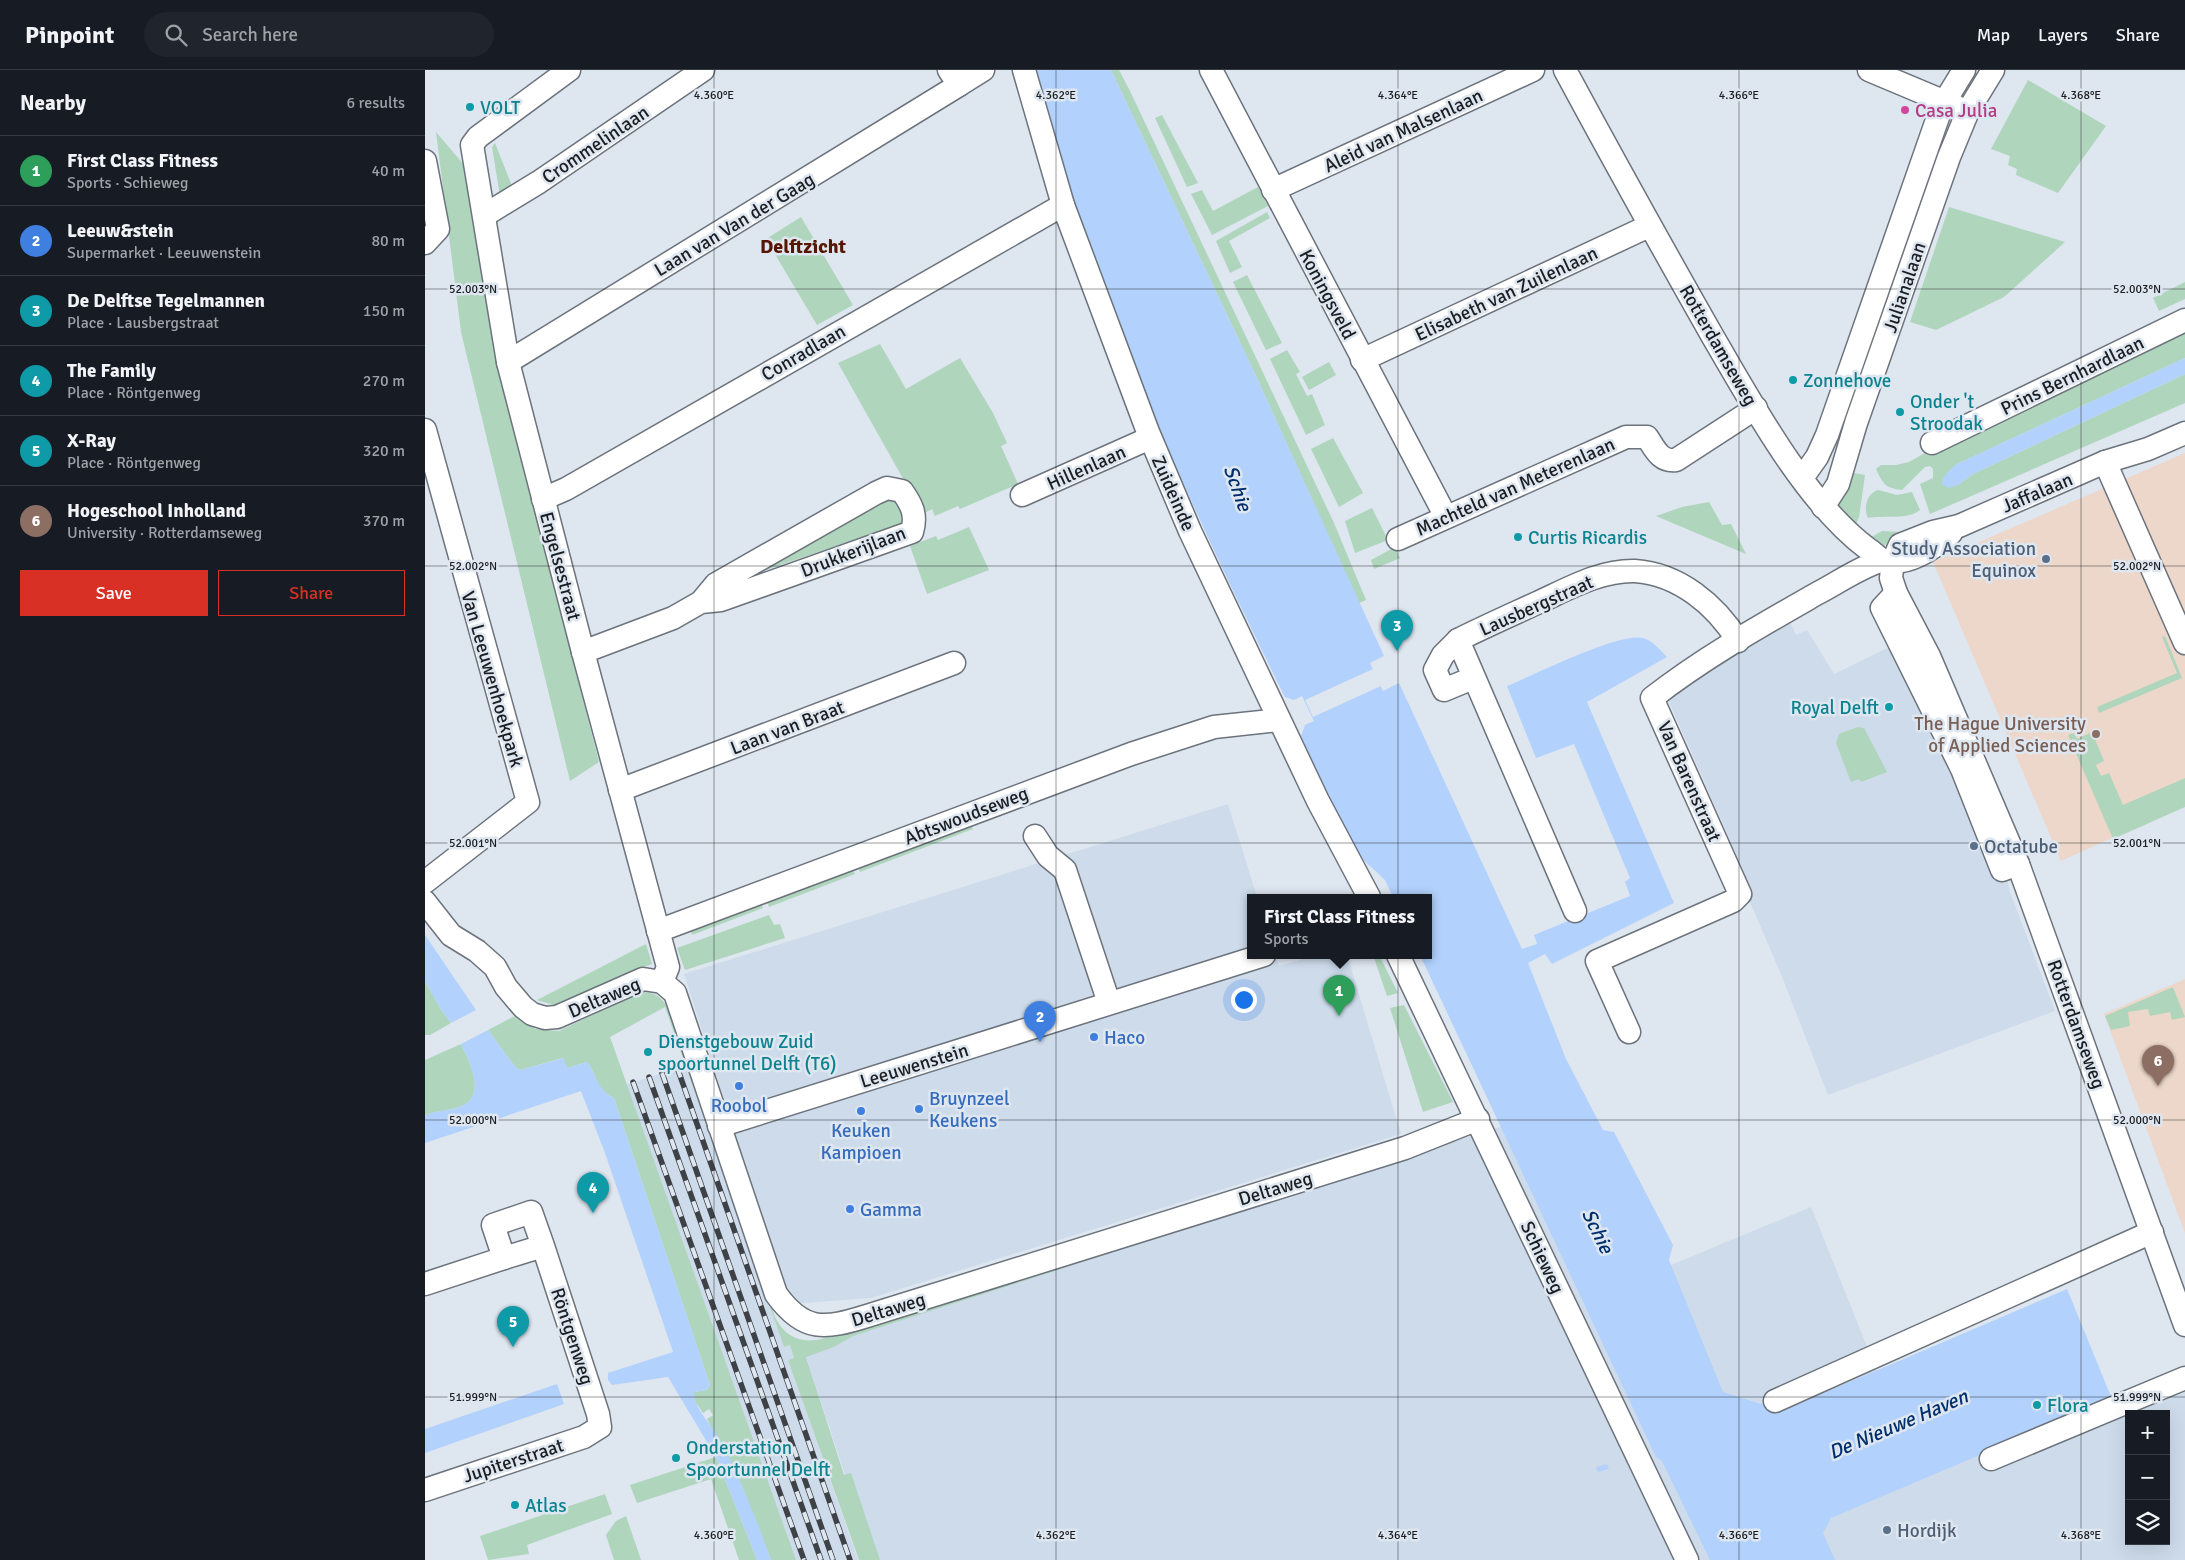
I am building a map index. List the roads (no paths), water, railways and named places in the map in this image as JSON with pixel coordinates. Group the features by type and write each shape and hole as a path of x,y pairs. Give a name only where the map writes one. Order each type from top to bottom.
{"street":[{"name":"Engelsestraat","path":"569,70 478,137 472,145 508,362 583,652 668,967 662,982"},
{"name":"Crommelinlaan","path":"485,216 539,182 703,70"},
{"name":"Laan van Van der Gaag","path":"508,362 954,78 983,70"},
{"name":"Zuideinde","path":"1024,70 1063,205 1150,438 1190,531 1279,720 1318,801 1367,894"},
{"name":"Koningsveld","path":"1211,70 1446,517"},
{"name":"Aleid van Malsenlaan","path":"1273,190 1533,70"},
{"name":"Rotterdamseweg","path":"1565,70 1649,226 1756,408 1802,478 1823,507 1846,532 1888,560 1896,592 1882,608 1962,769 2002,870 2018,864 2185,1325"},
{"path":"1869,70 1967,111"},
{"name":"Julianalaan","path":"1802,478 1817,457 1834,416 1945,101 1965,70"},
{"name":"Julianalaan","path":"1823,507 1838,484 1856,423 1967,111 1993,70"},
{"path":"425,161 438,229 425,243"},
{"name":"Conradlaan","path":"543,499 566,489 1063,205"},
{"name":"Elisabeth van Zuilenlaan","path":"1362,360 1649,226"},
{"name":"Prins Bernhardlaan","path":"1932,443 2185,320"},
{"name":"Machteld van Meterenlaan","path":"1398,539 1626,437 1647,437 1661,458 1667,461 1676,460 1756,408"},
{"name":"Jaffalaan","path":"2111,460 2144,440 2185,421"},
{"name":"Van Leeuwenhoekpark","path":"425,430 528,802 425,882"},
{"name":"Jaffalaan","path":"1888,560 1919,555 1939,543 1959,526 2111,460 2148,449 2185,433"},
{"name":"Hillenlaan","path":"1022,495 1150,438"},
{"path":"2111,460 2179,614 2185,643"},
{"name":"Drukkerijlaan","path":"583,652 673,618 701,602 715,584 887,488 903,491 913,509 915,520 911,532 721,600 701,602"},
{"name":"Van Barenstraat","path":"1629,1032 1597,961 1733,901 1740,894 1652,698 1673,682 1738,641 1852,574 1888,560"},
{"name":"Lausbergstraat","path":"1473,678 1444,690 1435,670 1443,655 1458,640 1590,578 1634,571 1667,577 1702,598 1726,621 1738,641"},
{"name":"Lausbergstraat","path":"1458,640 1575,911"},
{"name":"Laan van Braat","path":"620,790 954,663"},
{"name":"Abtswoudseweg","path":"658,931 1140,751 1214,727 1279,720"},
{"path":"1035,836 1048,856 1065,870 1109,1003"},
{"name":"Deltaweg","path":"425,902 451,935 477,951 495,967 506,987 519,1003 532,1014 545,1018 557,1017 643,979 662,982 675,993 776,1294 787,1310 801,1321 815,1325 830,1326 1396,1151 1478,1119"},
{"name":"Leeuwenstein","path":"719,1126 1251,959"},
{"name":"Schieweg","path":"1400,959 1687,1560"},
{"name":"Röntgenweg","path":"504,1258 493,1225 531,1212 598,1414 600,1427"},
{"path":"1775,1401 2152,1232"},
{"path":"425,1284 543,1246"},
{"path":"1991,1459 2185,1378"},
{"name":"Jupiterstraat","path":"425,1490 584,1437 600,1427"}],"water":[{"path":"1037,70 1111,70 1256,376 1384,656 1370,663 1383,691 1399,683 1522,949 1537,944 1534,935 1630,896 1625,882 1630,878 1574,744 1536,758 1507,686 1615,641 1631,638 1643,638 1650,641 1667,657 1587,702 1674,903 1552,964 1545,954 1528,963 1566,1059 1603,1130 1614,1132 1673,1245 1669,1260 1723,1392 1782,1411 2067,1289 2112,1399 1831,1518 1823,1533 1835,1560 1710,1560 1662,1461 1656,1457 1422,959 1432,959 1432,894 1392,894 1385,880 1355,852 1301,736 1305,725 1314,721 1302,696 1294,700 1285,697 1193,505 1150,407 1110,308 1080,220"},
{"path":"2185,358 2185,374 1973,474 1958,485 1948,488 1942,484 1945,475 1957,464"},
{"path":"425,935 476,1010 451,1023 425,981"},
{"path":"488,1030 516,1068 520,1070 564,1058 567,1068 587,1062 604,1091 614,1098 710,1385 707,1390 694,1392 694,1398 733,1465 771,1560 757,1560 716,1457 668,1377 612,1385 608,1380 608,1373 673,1352 605,1153 581,1091 425,1143 425,1115 459,1107 471,1100 475,1085 474,1076 461,1044"},
{"path":"557,1384 564,1404 425,1453 425,1429"}],"waterway":[{"path":"1599,1469 1606,1467"}],"railway":[{"path":"677,1067 850,1560"},
{"path":"662,1073 833,1560"},
{"path":"649,1077 821,1560"},
{"path":"633,1082 804,1560"}],"place":[{"name":"VOLT","path":"470,107"},
{"name":"Casa Julia","path":"1905,110"},
{"name":"Zonnehove","path":"1793,380"},
{"name":"Onder 't Stroodak","path":"1900,412"},
{"name":"Curtis Ricardis","path":"1518,537"},
{"name":"Study Association Equinox","path":"2046,559"},
{"name":"De Delftse Tegelmannen","path":"1397,651"},
{"name":"Royal Delft","path":"1889,707"},
{"name":"The Hague University of Applied Sciences","path":"2096,734"},
{"name":"Octatube","path":"1974,846"},
{"name":"First Class Fitness","path":"1339,1016"},
{"name":"Haco","path":"1094,1037"},
{"name":"Leeuw&stein","path":"1040,1042"},
{"name":"Dienstgebouw Zuid spoortunnel Delft (T6)","path":"648,1052"},
{"name":"Roobol","path":"739,1086"},
{"name":"Hogeschool Inholland","path":"2158,1086"},
{"name":"Bruynzeel Keukens","path":"919,1109"},
{"name":"Keuken Kampioen","path":"861,1111"},
{"name":"Gamma","path":"850,1209"},
{"name":"The Family","path":"593,1213"},
{"name":"X-Ray","path":"513,1347"},
{"name":"Flora","path":"2037,1405"},
{"name":"Onderstation Spoortunnel Delft","path":"676,1458"},
{"name":"Atlas","path":"515,1505"},
{"name":"Hordijk","path":"1887,1530"}],"district":[{"name":"Delftzicht","path":"803,246"}],"water label":[{"name":"Schie","path":"1238,488"},
{"name":"Schie","path":"1598,1231"},
{"name":"De Nieuwe Haven","path":"1898,1424"}]}
